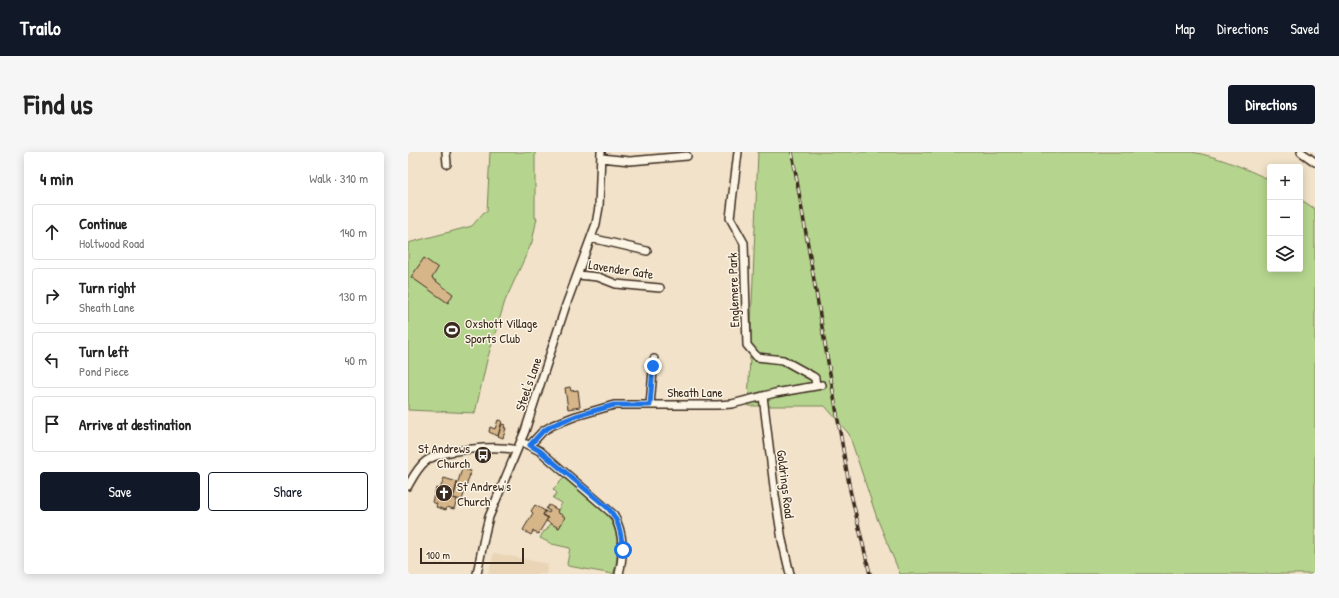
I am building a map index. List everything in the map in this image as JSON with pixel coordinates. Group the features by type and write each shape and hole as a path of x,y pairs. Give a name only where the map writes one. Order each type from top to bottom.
{"street":[{"path":"446,152 446,164"},
{"name":"Englemere Park","path":"738,152 730,218 744,243 747,345 757,357 783,360 815,378 819,385"},
{"path":"1301,152 1315,162"},
{"path":"601,155 630,161 687,156"},
{"name":"Steel's Lane","path":"477,574 489,517 521,442 566,306 591,238 599,207 601,155"},
{"path":"591,238 647,251"},
{"name":"Lavender Gate","path":"578,275 598,277 616,284 660,288"},
{"path":"650,405 654,359"},
{"name":"Sheath Lane","path":"530,445 543,431 553,425 576,416 614,405 732,404 763,396 819,385"},
{"name":"Goldrings Road","path":"763,396 775,495 782,540 790,574"},
{"path":"521,442 540,451 608,508 614,515 619,526 623,550 619,574"},
{"path":"408,486 419,468 434,456 463,450 504,448 517,450"}],"shaded area":[{"path":"494,553 548,564 546,574 488,574"}],"green space":[{"name":"Oxshott Village Sports Club","path":"490,152 535,152 535,218 537,218 532,242 505,301 487,360 475,413 408,410 408,243 472,226 484,212 487,212"},
{"path":"758,152 1192,152 1202,154 1232,163 1267,179 1267,272 1303,272 1303,201 1315,209 1315,574 900,574 877,518 849,434 825,406 748,406"},
{"path":"564,478 594,501 609,518 617,539 617,561 613,574 568,566 567,564 570,548 552,544 540,538 551,523 559,528 565,518 557,512 562,503 553,498 557,493 553,489"}],"building":[{"path":"424,258 438,268 432,278 453,294 448,303 411,277"},
{"path":"570,387 571,391 578,390 580,407 568,409 565,388"},
{"path":"498,420 502,421 498,436 489,432 490,427 495,429"},
{"path":"502,424 505,425 504,428 506,428 503,438 498,436"},
{"path":"462,469 471,471 462,500 453,498"},
{"name":"St Andrew's Church","path":"444,478 457,482 453,498 457,499 454,509 447,507 446,510 436,507 437,504 432,502 436,488 440,489"},
{"path":"535,505 545,511 543,515 548,518 538,534 533,531 531,535 523,530 533,513 531,511"},
{"path":"549,505 558,510 557,512 565,517 559,528 546,521 548,518 543,515 545,511 549,513 550,511 546,509"}],"railway":[{"path":"792,152 850,490 870,574"}],"place":[{"name":"Oxshott Village Sports Club","path":"452,330"},
{"name":"St Andrews Church","path":"483,455"},
{"name":"St Andrew's Church","path":"444,493"}],"route":[{"path":"623,550 622,536 619,526 614,515 608,508 540,451 530,445 543,431 553,425 576,416 614,405 650,405 653,366"}]}
